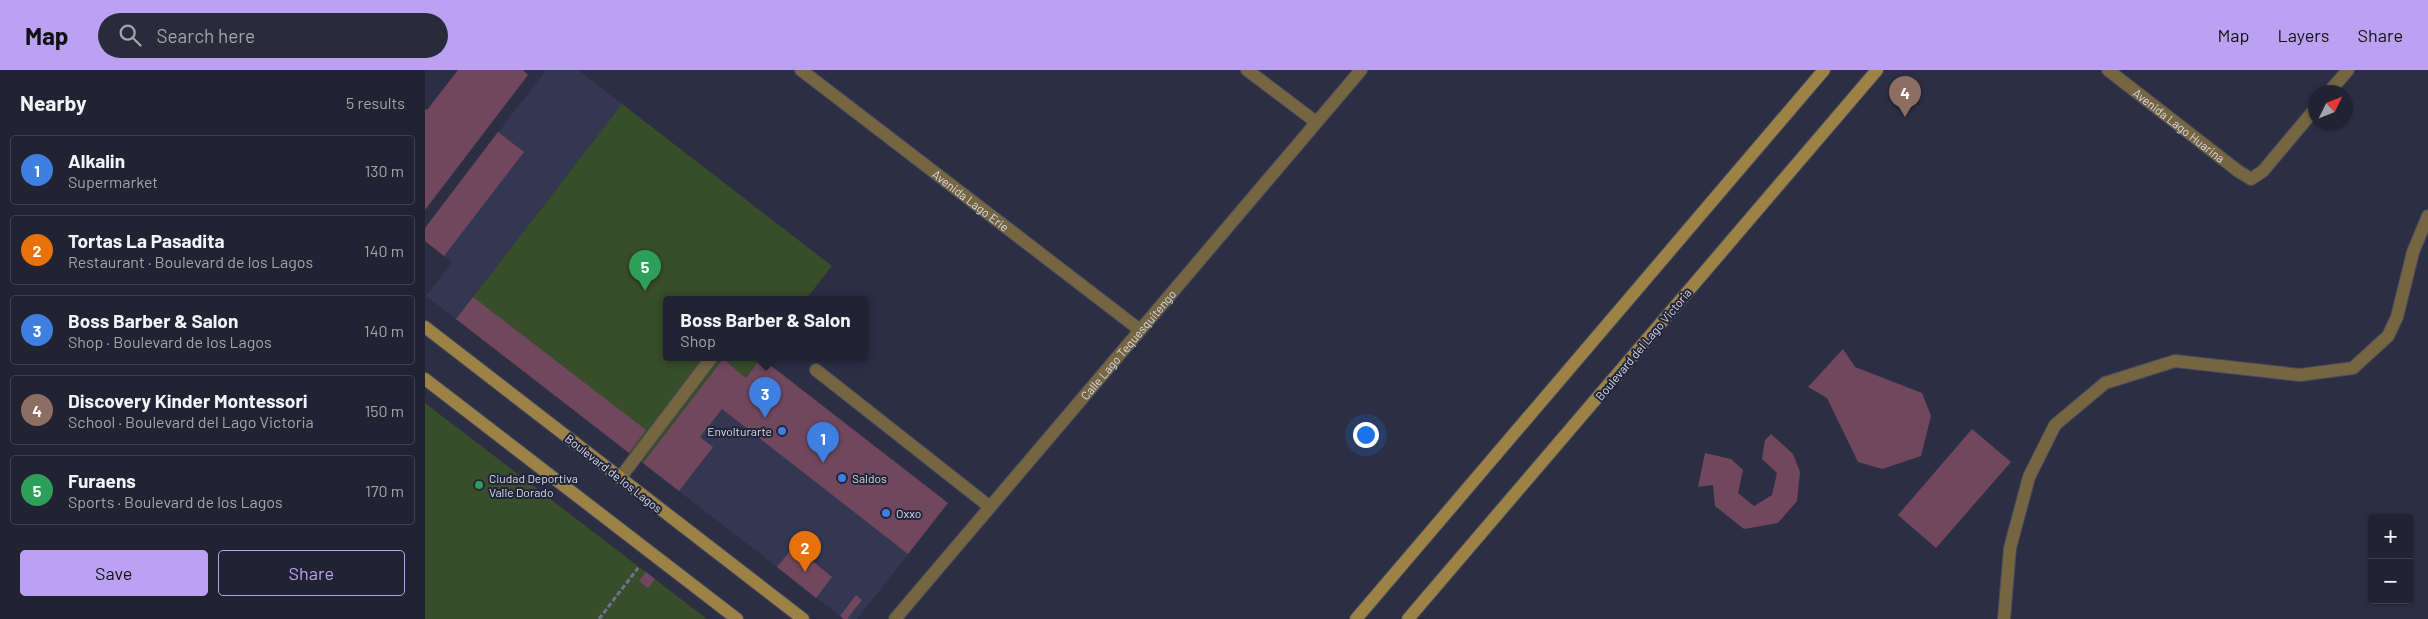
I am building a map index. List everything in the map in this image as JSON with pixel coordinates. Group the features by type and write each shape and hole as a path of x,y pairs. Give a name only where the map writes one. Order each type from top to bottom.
{"main road":[{"path":"1356,619 1824,70"},
{"name":"Boulevard del Lago Victoria","path":"1408,619 1877,70"},
{"name":"Boulevard de los Lagos","path":"425,327 803,619"},
{"path":"425,379 737,619"}],"street":[{"name":"Avenida Lago Erie","path":"801,70 1140,330"},
{"path":"1247,70 1316,122"},
{"name":"Calle Lago Tequesquitengo","path":"895,619 1361,70"},
{"name":"Avenida Lago Huarina","path":"2108,70 2238,171 2251,179 2263,171 2308,117"},
{"path":"2335,85 2348,70"},
{"path":"2004,619 2010,548 2029,477 2055,425 2105,383 2175,361 2300,375 2353,368 2388,336 2397,317 2413,252 2428,216"},
{"path":"620,478 708,361"},
{"path":"816,370 990,507"}],"path":[{"path":"599,619 639,567"}],"shaded area":[{"path":"546,70 578,70 622,104 456,319 426,296 452,262 425,241 425,228"},
{"path":"759,361 765,361 948,503 857,619 844,619 666,481"}],"green space":[{"path":"622,104 832,266 808,296 663,296 663,361 759,361 666,481 456,319"},
{"name":"Ciudad Deportiva Valle Dorado","path":"425,403 707,619 425,619"}],"building":[{"path":"458,70 523,70 528,75 425,210 425,109 427,110"},
{"path":"498,132 524,152 444,256 425,241 425,228"},
{"path":"473,297 646,430 629,453 456,319"},
{"path":"1843,349 1855,367 1922,393 1931,416 1921,456 1882,469 1858,462 1827,398 1808,387"},
{"path":"721,361 725,361 746,378 759,361 765,361 948,503 908,554 722,409 700,437 713,447 679,491 643,463"},
{"path":"1972,429 2011,462 1936,548 1898,515"},
{"path":"1771,434 1793,454 1800,472 1797,501 1778,523 1744,529 1715,506 1713,485 1698,487 1705,453 1731,459 1743,470 1738,493 1754,506 1772,495 1777,473 1762,459 1765,440"},
{"path":"794,546 832,577 816,598 777,567"},
{"path":"646,572 655,579 648,588 639,581"},
{"path":"856,595 862,600 847,619 844,619 840,616"}],"place":[{"name":"Discovery Kinder Montessori","path":"1905,117"},
{"name":"Furaens","path":"645,291"},
{"name":"Boss Barber & Salon","path":"765,418"},
{"name":"Envolturarte","path":"782,431"},
{"name":"Alkalin","path":"823,463"},
{"name":"Saldos","path":"842,478"},
{"name":"Ciudad Deportiva Valle Dorado","path":"479,485"},
{"name":"Oxxo","path":"886,513"},
{"name":"Tortas La Pasadita","path":"805,572"}]}
